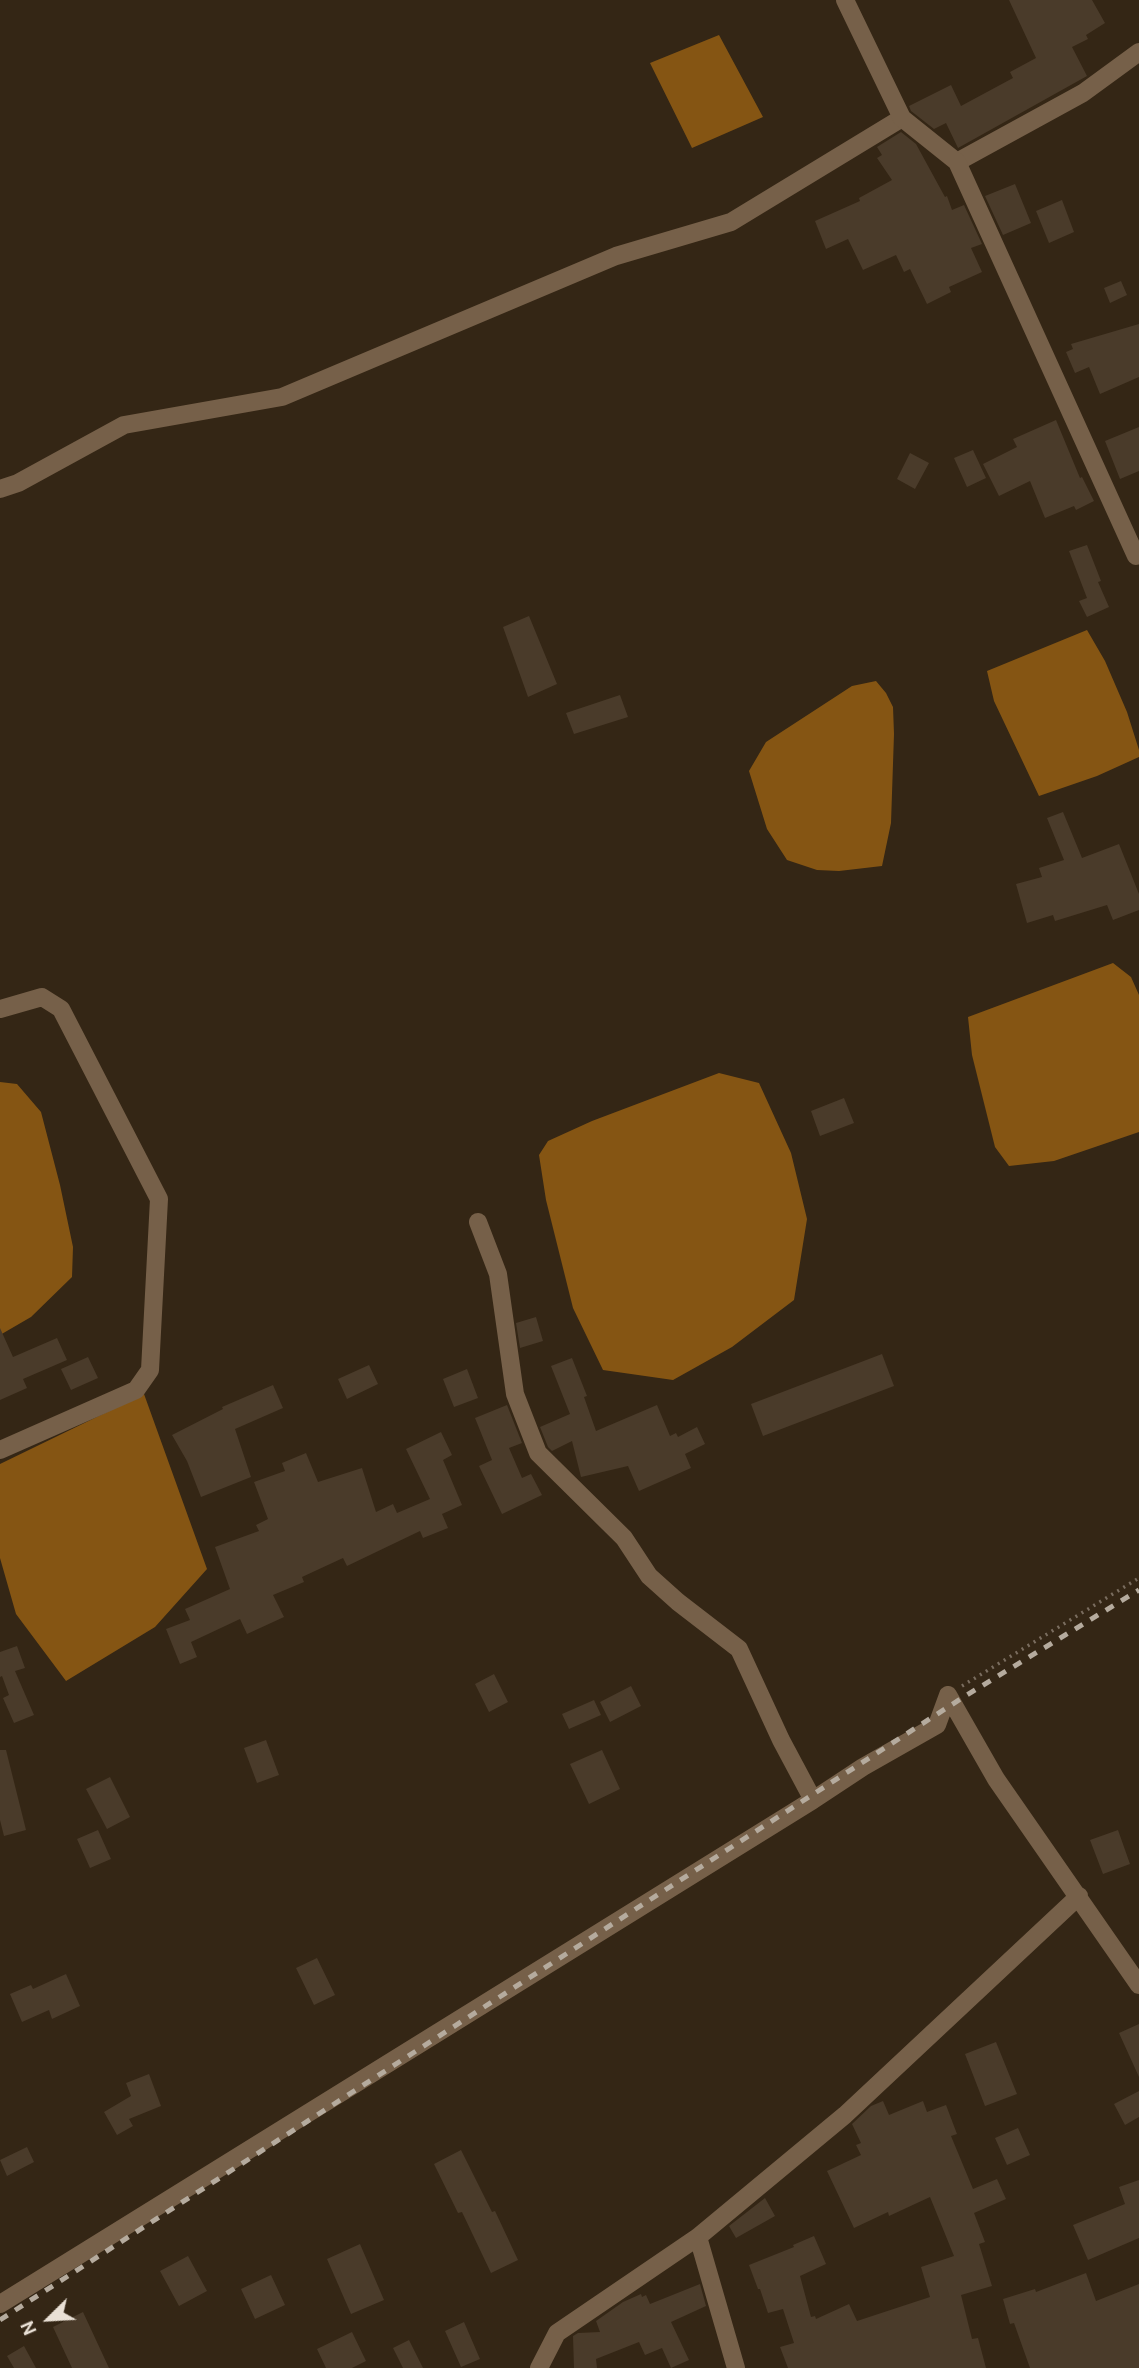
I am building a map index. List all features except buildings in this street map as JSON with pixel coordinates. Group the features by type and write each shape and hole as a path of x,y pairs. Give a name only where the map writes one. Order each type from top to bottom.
{"street":[{"path":"845,0 902,118 957,162 1136,556 1139,555"},
{"path":"957,162 1083,93 1139,52"},
{"path":"0,489 18,484 124,425 282,397 616,256 731,222 902,118"},
{"path":"0,1009 42,997 61,1009 159,1199 150,1370 136,1390 0,1450"},
{"path":"478,1222 498,1274 514,1394 538,1453 624,1538 649,1576 739,1649 781,1740 813,1800"},
{"path":"0,2304 863,1767 937,1726 948,1695"},
{"path":"948,1695 996,1779 1139,1985"},
{"path":"539,2368 557,2333 698,2237 845,2115 1079,1896"},
{"path":"698,2237 736,2368"}],"path":[{"path":"948,1695 1139,1578"}],"shaded area":[{"path":"719,35 763,117 692,148 650,63"},
{"path":"1087,630 1105,661 1127,712 1139,757 1097,776 1039,796 994,701 987,671"},
{"path":"876,681 893,707 894,734 891,823 882,866 839,871 817,870 787,860 767,829 749,771 766,742 852,686"},
{"path":"1113,963 1131,977 1139,995 1139,1132 1054,1161 1009,1166 995,1147 972,1055 968,1017"},
{"path":"719,1073 759,1083 791,1153 807,1219 794,1300 732,1347 673,1380 603,1370 573,1308 546,1200 539,1155 548,1141 592,1121"},
{"path":"0,1082 17,1084 41,1112 73,1247 72,1277 31,1317 0,1335"},
{"path":"144,1394 207,1569 155,1627 66,1681 16,1614 0,1558 0,1464"}],"railway":[{"path":"0,2320 962,1698 1139,1590"}]}
